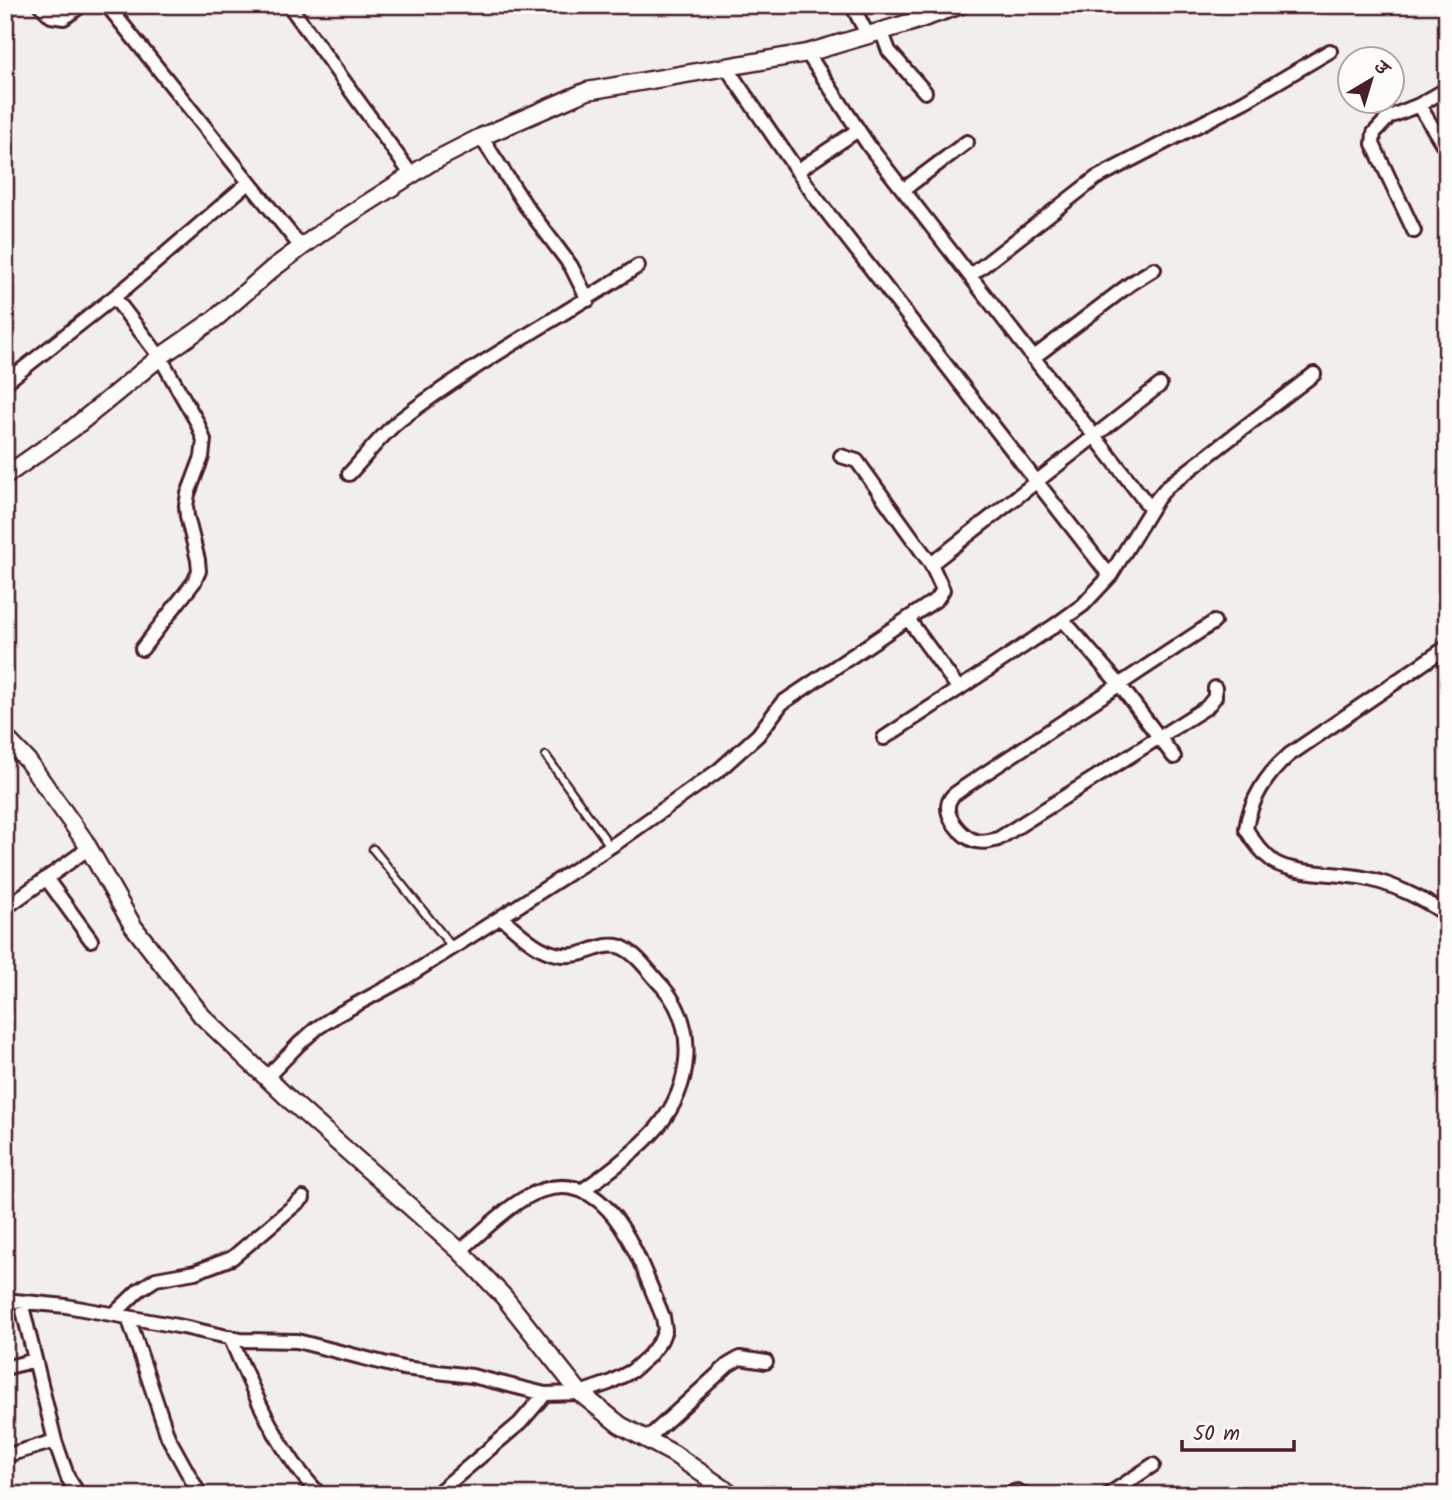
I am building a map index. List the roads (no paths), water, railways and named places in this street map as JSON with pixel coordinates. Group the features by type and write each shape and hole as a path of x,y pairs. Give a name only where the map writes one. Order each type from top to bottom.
{"street":[{"path":"40,5 51,16 64,18 82,5"},
{"path":"107,5 300,247"},
{"path":"289,5 411,174"},
{"path":"852,5 925,92"},
{"path":"5,476 72,429 160,357 216,318 300,247 411,174 481,137 587,91 807,53 961,5"},
{"path":"970,276 1096,178 1245,101 1330,51"},
{"path":"807,53 858,130 903,190 1151,509"},
{"path":"726,67 797,171 1110,576"},
{"path":"1414,231 1373,144 1374,133 1381,123 1419,106 1447,89"},
{"path":"1419,106 1447,151"},
{"path":"797,171 858,130"},
{"path":"481,137 526,206 571,266 588,300"},
{"path":"903,190 967,142"},
{"path":"5,383 114,297 248,183"},
{"path":"349,474 380,438 400,420 473,368 588,300 638,266"},
{"path":"1033,358 1130,284 1154,269"},
{"path":"114,297 160,357 198,422 204,440 202,457 186,506 199,571 194,582 142,649"},
{"path":"884,738 1063,620 1099,590 1167,487 1314,374"},
{"path":"931,564 1160,385"},
{"path":"266,1078 317,1028 405,978 610,846 740,753 782,704 937,599 943,590 931,564 857,461 841,456"},
{"path":"908,619 959,689"},
{"path":"1063,620 1119,684 1174,757"},
{"path":"1214,622 963,788 950,799 948,806 951,817 962,835 976,841 998,839 1207,708 1215,697 1215,688"},
{"path":"1447,646 1281,762 1261,788 1248,817 1246,829 1254,842 1273,861 1287,867 1366,878 1447,915"},
{"path":"5,737 27,760 89,848 133,926 202,1016 266,1078 460,1251 504,1297 580,1392 620,1425 674,1454 733,1495"},
{"path":"5,908 89,848"},
{"path":"47,878 91,940"},
{"path":"501,917 531,943 562,956 614,945 623,948 634,955 678,1009 688,1051 685,1072 673,1102 657,1128 609,1171 583,1190"},
{"path":"5,1300 114,1314 241,1340 297,1342 403,1368 472,1376 545,1394 580,1392 609,1383 632,1371 649,1356 661,1340 665,1330 659,1308 618,1221 602,1203 583,1190 566,1185 549,1188 522,1200 460,1251"},
{"path":"114,1314 139,1290 156,1279 195,1272 232,1258 303,1198"},
{"path":"20,1301 55,1441 68,1478 79,1495"},
{"path":"128,1317 168,1437 200,1495"},
{"path":"229,1337 262,1412 297,1467 320,1495"},
{"path":"647,1439 728,1365 740,1359 766,1362"},
{"path":"5,1368 35,1360"},
{"path":"435,1495 520,1423 545,1394"},
{"path":"5,1456 55,1441"},
{"path":"1108,1495 1153,1465"},
{"path":"1006,1495 1017,1491 1025,1495"}],"lane":[{"path":"546,756 610,846"},
{"path":"373,849 453,948"}]}
